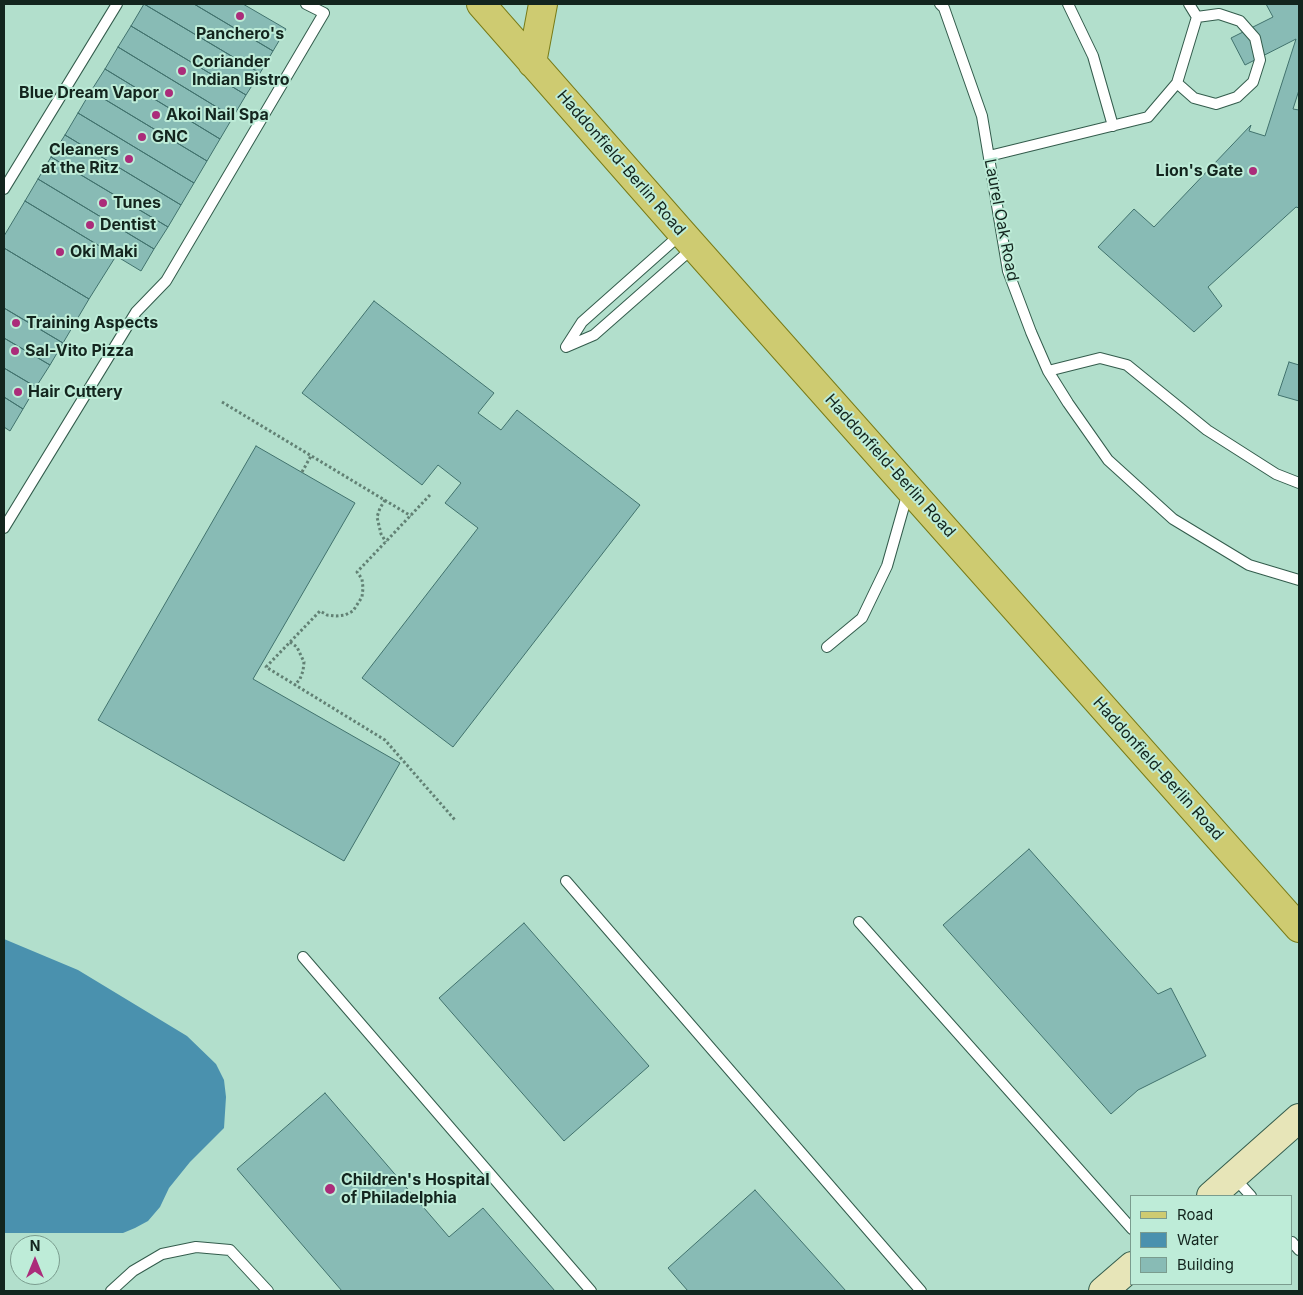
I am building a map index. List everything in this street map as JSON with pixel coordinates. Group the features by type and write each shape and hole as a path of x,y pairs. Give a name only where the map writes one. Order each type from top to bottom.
{"main road":[{"name":"Haddonfield-Berlin Road","path":"481,4 1299,928"},
{"path":"532,63 543,4"}],"street":[{"path":"1214,1195 1242,1186 1299,1118"},
{"path":"1103,1291 1130,1268"}],"lane":[{"path":"4,189 117,4"},
{"path":"4,528 136,312 166,281 324,13 306,4"},
{"path":"1068,4 1093,56 1113,126"},
{"path":"989,156 1148,118 1177,83 1197,17 1189,4"},
{"name":"Laurel Oak Road","path":"945,5 982,116 1008,271 1048,371 1108,460 1173,519 1249,565 1299,580"},
{"path":"1177,83 1194,98 1216,104 1237,97 1253,82 1258,67 1260,60 1255,38 1240,22 1219,14 1197,17"},
{"path":"688,240 594,335 566,347 582,322 688,240"},
{"path":"1048,371 1100,358 1127,365 1207,430 1276,474 1299,483"},
{"path":"827,647 862,618 887,566 909,489"},
{"path":"566,881 921,1291"},
{"path":"859,922 1130,1227"},
{"path":"304,957 591,1291"},
{"path":"111,1291 133,1271 162,1254 196,1247 230,1250 268,1291"}],"path":[{"path":"222,402 411,516"},
{"path":"302,472 311,456"},
{"path":"430,495 357,572 362,579 362,597 352,611 345,615 336,616 327,615 320,611 266,667 385,740 455,820"},
{"path":"385,500 380,508 378,526 386,542"},
{"path":"290,642 297,647 304,662 304,671 295,685"}],"water":[{"path":"4,939 78,970 187,1036 216,1064 224,1080 226,1097 224,1128 190,1162 169,1188 160,1207 148,1221 135,1228 123,1233 4,1233"}],"building":[{"path":"144,4 194,4 273,51 260,73"},
{"path":"144,4 260,73 246,95 131,26"},
{"name":"Panchero's","path":"194,4 243,4 286,29 273,51"},
{"name":"Lion's Gate","path":"1266,4 1299,4 1299,90 1293,109 1299,110 1299,208 1296,207 1208,287 1222,306 1194,332 1098,247 1134,209 1154,227 1251,125 1249,131 1265,136 1296,39 1245,65 1231,38 1273,17"},
{"name":"Coriander Indian Bistro","path":"131,26 246,95 233,117 118,47"},
{"name":"Blue Dream Vapor","path":"118,47 233,117 220,139 105,69"},
{"name":"Akoi Nail Spa","path":"105,69 220,139 207,161 91,91"},
{"name":"GNC","path":"91,91 207,161 194,183 78,113"},
{"name":"Cleaners at the Ritz","path":"78,113 194,183 181,205 65,135"},
{"path":"65,135 181,205 168,227 51,157"},
{"name":"Tunes","path":"51,157 168,227 154,249 38,179"},
{"name":"Dentist","path":"38,179 154,249 141,271 25,201"},
{"name":"Oki Maki","path":"25,201 116,256 89,299 4,248 4,236"},
{"path":"4,248 89,299 63,343 4,308"},
{"path":"374,301 494,393 478,413 501,430 517,410 640,505 453,747 362,678 478,528 445,503 461,483 438,465 422,485 302,393"},
{"name":"Training Aspects","path":"4,308 63,343 50,365 4,338"},
{"name":"Sal-Vito Pizza","path":"4,338 50,365 36,387 4,368"},
{"path":"1289,362 1299,365 1299,401 1278,395"},
{"name":"Hair Cuttery","path":"4,368 36,387 23,409 4,397"},
{"path":"4,397 23,409 10,431 4,427"},
{"path":"256,446 355,503 253,679 400,763 344,861 98,720"},
{"path":"1029,849 1158,994 1171,988 1206,1056 1138,1090 1111,1114 943,925"},
{"path":"524,923 649,1066 564,1141 439,998"},
{"name":"Children's Hospital of Philadelphia","path":"325,1093 449,1237 483,1208 555,1291 342,1291 237,1169"},
{"path":"755,1190 846,1291 688,1291 668,1268"}],"place":[{"name":"Panchero's","path":"240,16"},
{"name":"Coriander Indian Bistro","path":"182,71"},
{"name":"Blue Dream Vapor","path":"169,93"},
{"name":"Akoi Nail Spa","path":"156,115"},
{"name":"GNC","path":"142,137"},
{"name":"Cleaners at the Ritz","path":"129,159"},
{"name":"Lion's Gate","path":"1253,171"},
{"name":"Tunes","path":"103,203"},
{"name":"Dentist","path":"90,225"},
{"name":"Oki Maki","path":"60,252"},
{"name":"Training Aspects","path":"16,323"},
{"name":"Sal-Vito Pizza","path":"15,351"},
{"name":"Hair Cuttery","path":"18,392"},
{"name":"Children's Hospital of Philadelphia","path":"330,1189"}]}
